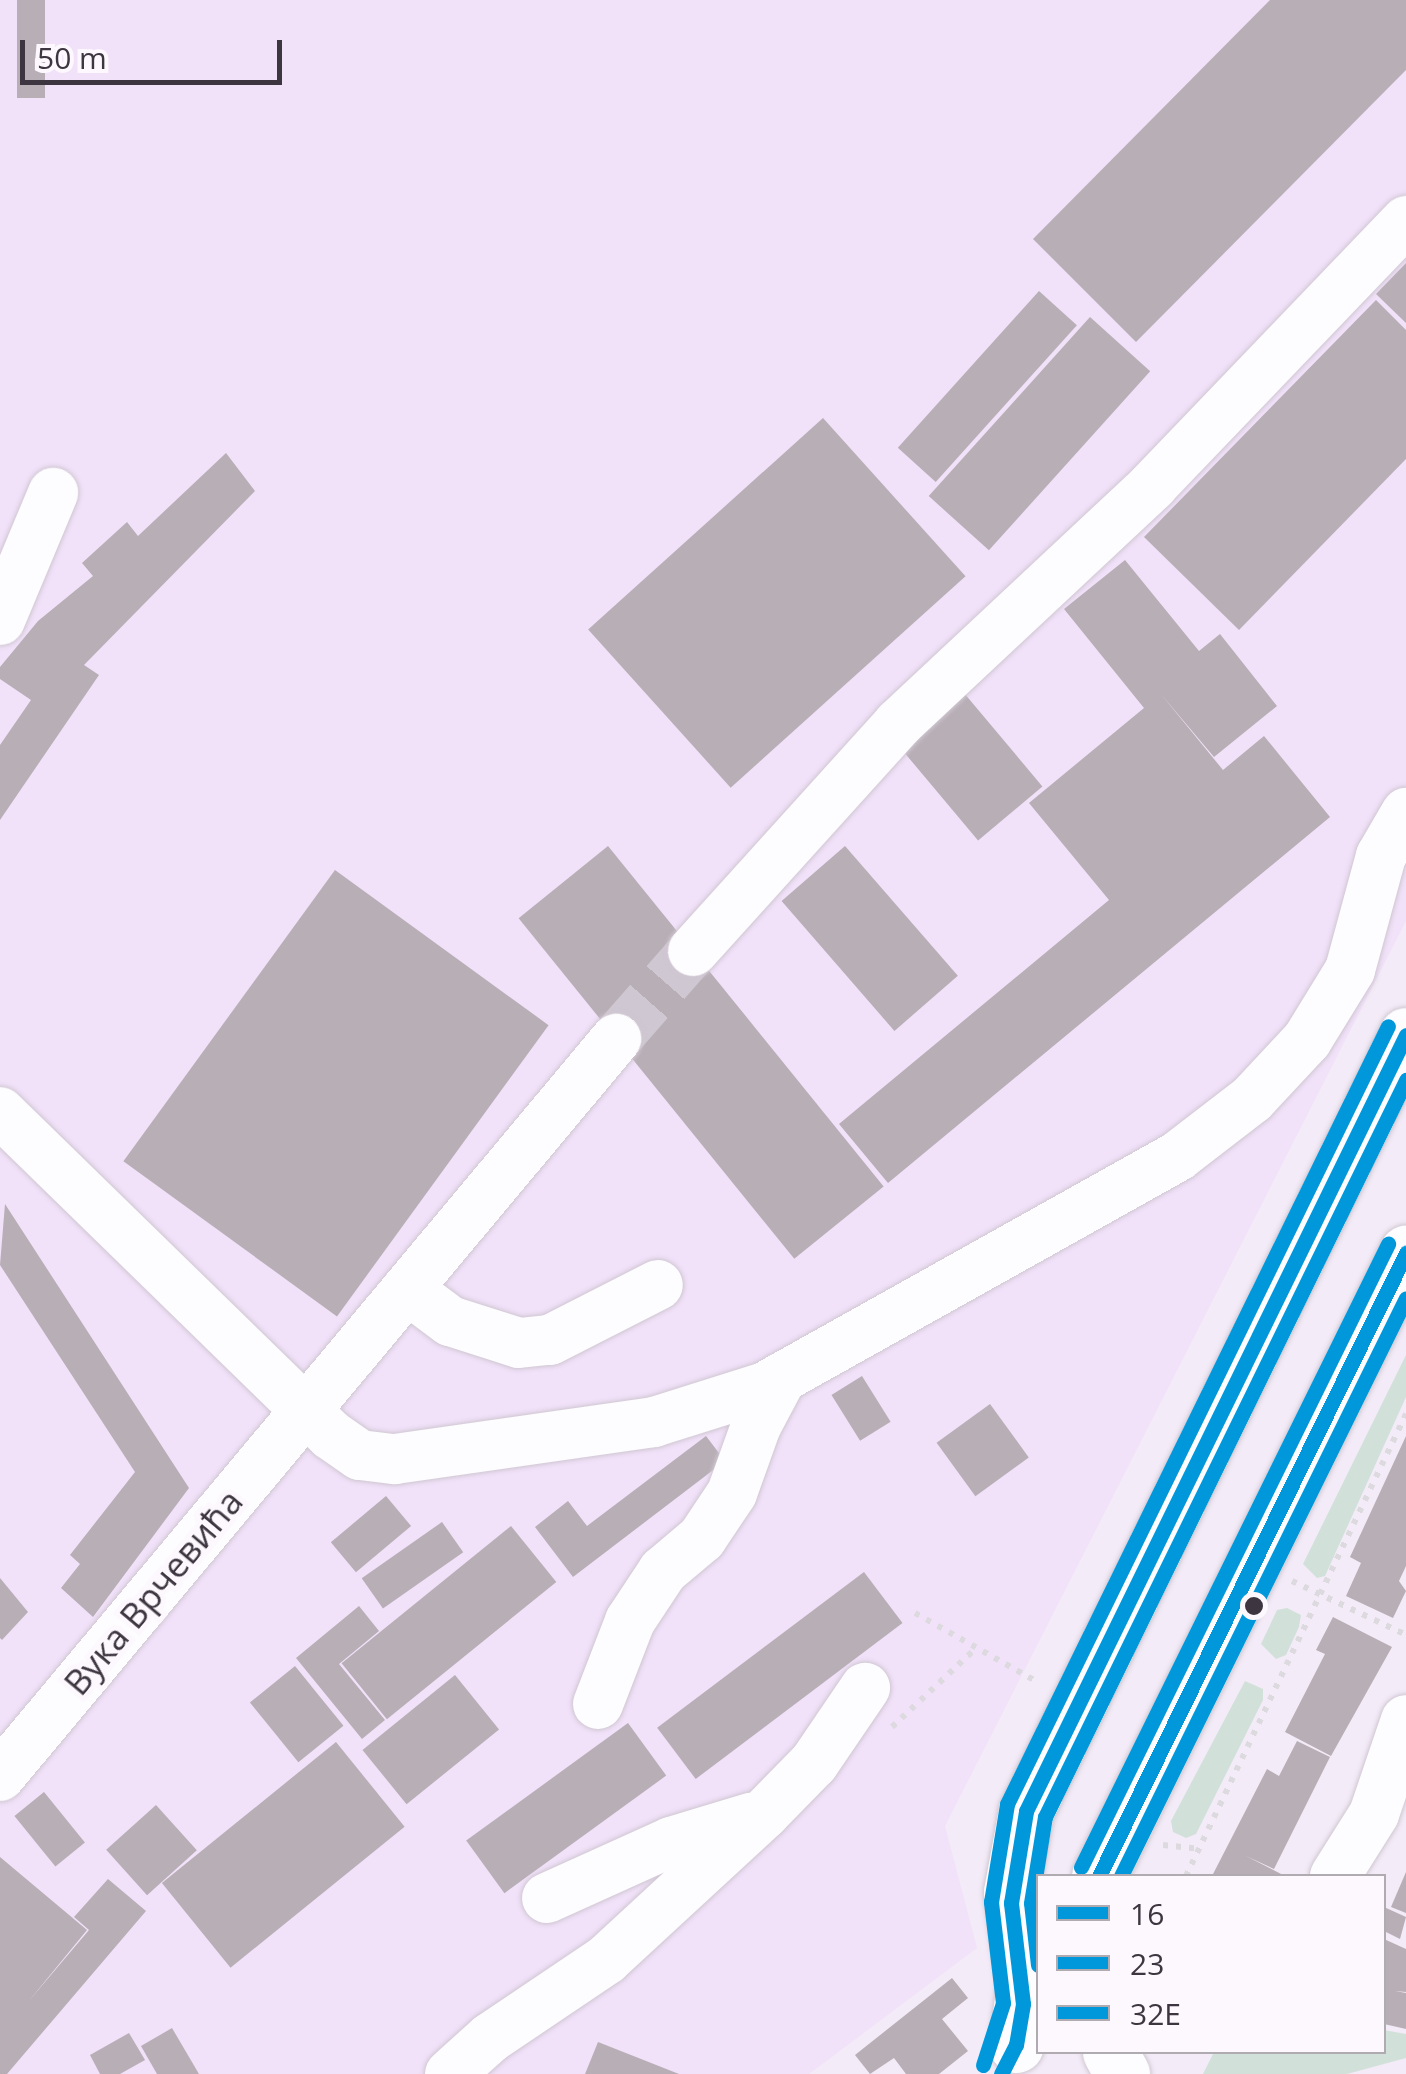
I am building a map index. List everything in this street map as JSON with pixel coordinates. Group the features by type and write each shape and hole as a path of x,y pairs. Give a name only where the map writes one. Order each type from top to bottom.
{"main road":[{"path":"1019,2040 1024,1994 1010,1903 1026,1811 1406,1035"},
{"path":"1101,1874 1406,1253"},
{"path":"1017,1852 1036,1912"}],"street":[{"path":"693,951 898,724 1153,485 1406,221"},
{"path":"0,620 54,494"},
{"path":"0,1112 343,1446 395,1459 654,1422 782,1377 1178,1156 1252,1098 1307,1040 1350,970 1381,856 1406,813"},
{"name":"Вука Врчевића","path":"0,1776 616,1039"},
{"path":"407,1289 450,1320 519,1344 550,1340 658,1285"},
{"path":"598,1704 630,1621 663,1571 702,1538 732,1493 756,1426 782,1377"},
{"path":"450,2074 490,2038 607,1960 764,1814 814,1764 865,1688"},
{"path":"1336,1874 1374,1814 1406,1720"},
{"path":"547,1898 671,1842 764,1814"}],"path":[{"path":"1187,1874 1324,1596 1406,1414"},
{"path":"1255,1562 1406,1635"},
{"path":"915,1613 1040,1683"}],"shaded area":[{"path":"0,0 1406,0 1406,921 945,1826 977,1948 809,2074 0,2074"},
{"path":"1406,1355 1406,1397 1325,1576 1317,1578 1303,1564"},
{"path":"1287,1608 1301,1615 1299,1627 1286,1655 1276,1659 1261,1644 1277,1610"},
{"path":"1245,1681 1263,1689 1263,1700 1196,1834 1186,1838 1173,1832 1171,1821"},
{"path":"1386,2030 1406,2034 1406,2058 1347,2074 1203,2074 1213,2054 1386,2054"}],"building":[{"path":"17,0 45,0 45,98 17,98"},
{"path":"1270,0 1406,0 1406,70 1136,342 1033,239"},
{"path":"1406,263 1406,323 1376,294"},
{"path":"1039,291 1077,325 936,482 898,448"},
{"path":"1376,300 1406,330 1406,459 1239,630 1144,537"},
{"path":"1090,317 1150,371 989,550 929,496"},
{"path":"823,418 966,576 731,788 588,629"},
{"path":"226,453 255,491 84,665 99,675 0,820 0,745 31,700 0,679 0,667 38,621 93,576 82,563 127,522 138,536"},
{"path":"1125,560 1199,651 1220,634 1277,706 1214,757 1160,693 1223,770 1264,736 1330,817 888,1183 839,1124 1109,900 1029,803 1144,708 1064,609"},
{"path":"964,693 1042,786 978,840 900,747"},
{"path":"608,846 884,1186 794,1259 519,918"},
{"path":"845,846 958,976 894,1031 782,901"},
{"path":"335,870 549,1025 337,1316 123,1161"},
{"path":"5,1204 189,1488 93,1617 61,1588 80,1564 70,1555 135,1472 0,1265"},
{"path":"862,1376 891,1422 860,1441 831,1395"},
{"path":"990,1404 1029,1457 975,1496 937,1443"},
{"path":"706,1436 725,1461 573,1577 535,1527 568,1501 587,1526"},
{"path":"1406,1436 1406,1566 1399,1581 1406,1591 1393,1618 1346,1596 1361,1563 1350,1557"},
{"path":"386,1496 411,1526 356,1572 331,1542"},
{"path":"442,1522 463,1552 383,1609 362,1578"},
{"path":"511,1526 556,1582 387,1719 342,1663"},
{"path":"864,1572 903,1623 696,1779 657,1728"},
{"path":"0,1578 28,1612 2,1640 0,1638"},
{"path":"359,1606 379,1631 339,1664 385,1720 362,1739 296,1658"},
{"path":"1333,1617 1392,1647 1331,1756 1285,1732 1325,1654 1316,1650"},
{"path":"295,1666 343,1726 298,1762 250,1703"},
{"path":"455,1675 499,1729 407,1804 363,1750"},
{"path":"628,1723 666,1776 504,1893 466,1841"},
{"path":"1297,1741 1330,1757 1274,1869 1246,1856 1281,1874 1213,1874 1267,1769 1279,1776"},
{"path":"336,1742 405,1827 231,1968 162,1883"},
{"path":"44,1792 85,1843 55,1866 14,1816"},
{"path":"156,1805 197,1850 147,1895 106,1850"},
{"path":"0,1857 87,1930 28,2002 89,1930 74,1917 108,1879 146,1911 7,2074 0,2074"},
{"path":"1406,1872 1406,1913 1391,1907"},
{"path":"1386,1908 1406,1917 1400,1939 1386,1932"},
{"path":"1386,1940 1406,1949 1406,1992 1395,1991 1406,1993 1406,2029 1386,2024"},
{"path":"952,1978 968,1998 942,2019 968,2051 939,2074 906,2074 894,2058 870,2074 855,2055"},
{"path":"172,2028 199,2074 157,2074 141,2046"},
{"path":"129,2033 145,2060 120,2074 100,2074 90,2055"},
{"path":"598,2042 679,2074 585,2074"}],"tunnel":[{"path":"616,1039 693,951"}],"transit line":[{"name":"32E","path":"983,2065 1003,2003 991,1902 1007,1804 1388,1026"},
{"name":"16","path":"1001,2074 1016,2045 1023,2004 1011,1903 1026,1811 1406,1035"},
{"name":"23","path":"1036,1947 1031,1903 1045,1817 1406,1080"},
{"name":"32E","path":"1081,1867 1388,1244"},
{"name":"16","path":"1100,1874 1406,1253"},
{"name":"23","path":"1122,1874 1406,1298"}]}
